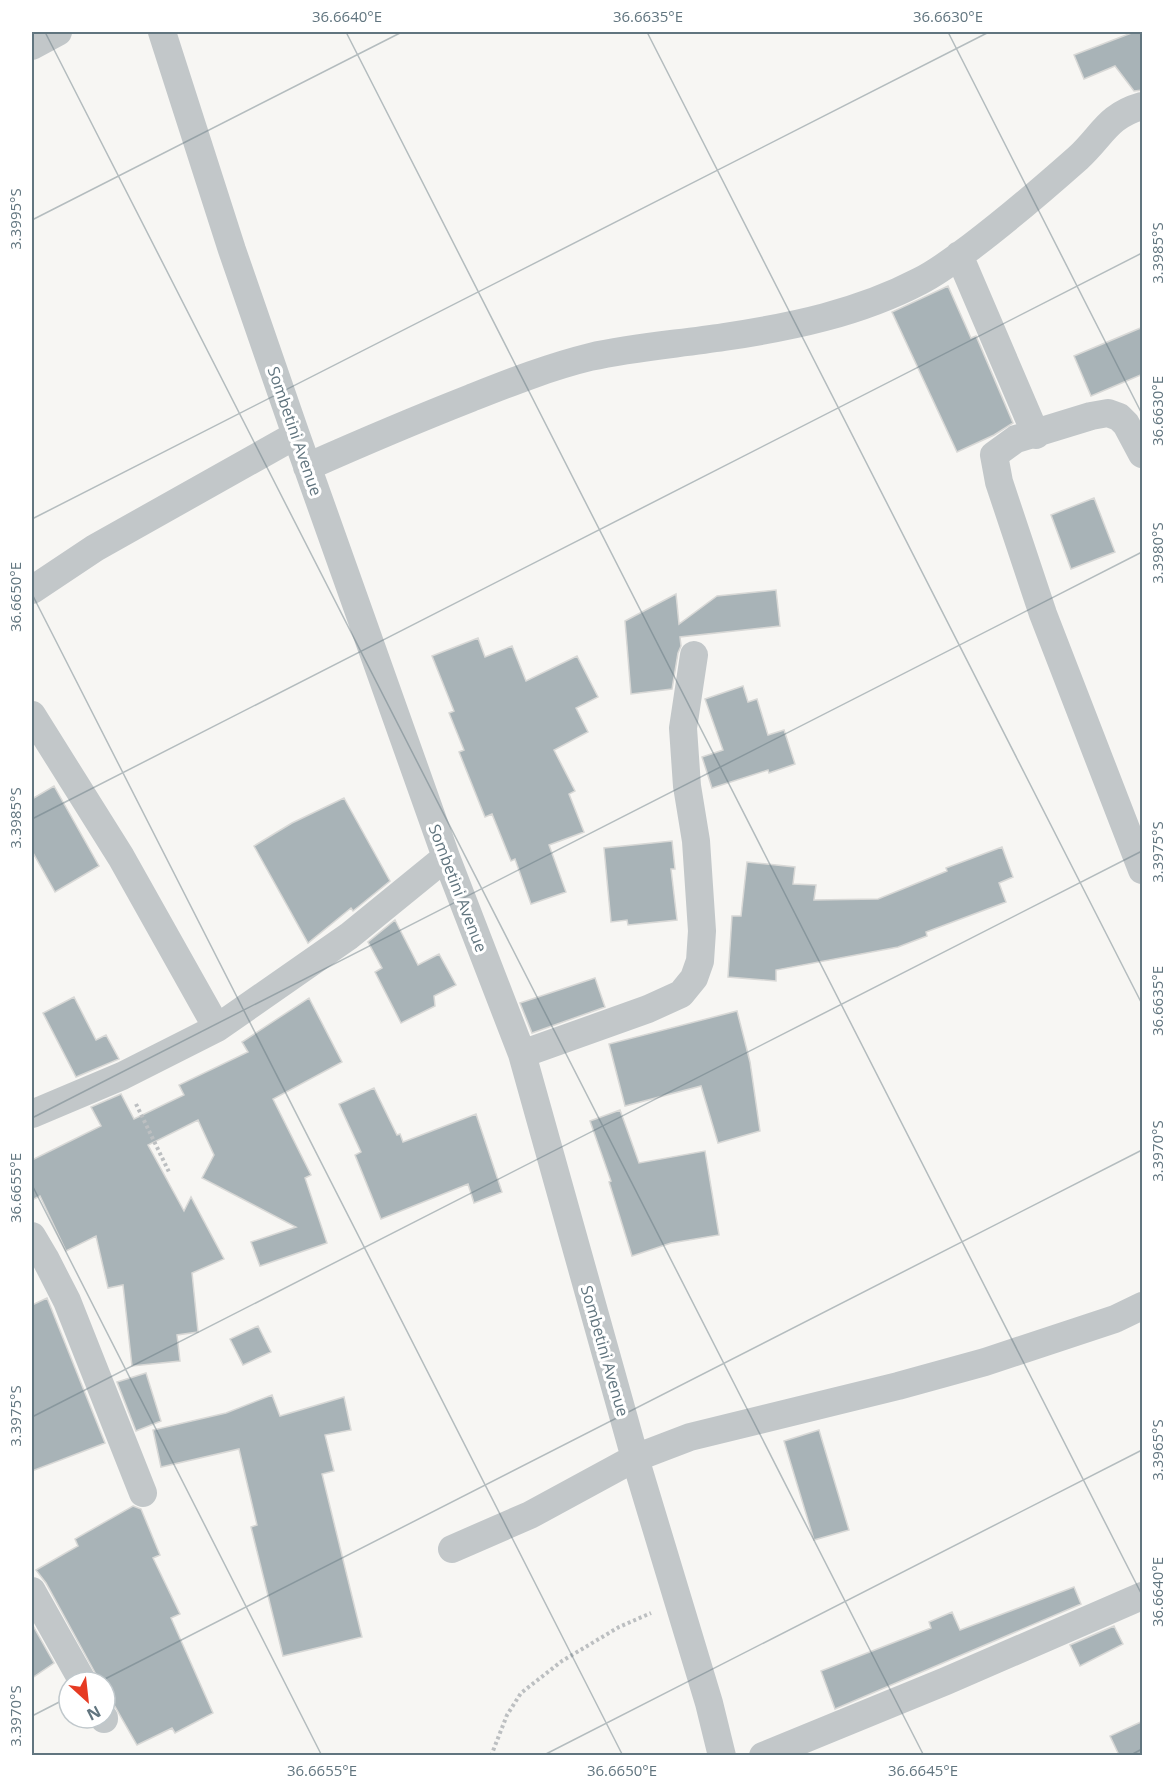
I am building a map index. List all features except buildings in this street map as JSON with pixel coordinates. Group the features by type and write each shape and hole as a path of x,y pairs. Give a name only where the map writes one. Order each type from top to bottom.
{"street":[{"path":"32,46 58,32"},
{"name":"Sombetini Avenue","path":"162,32 232,250 307,468 446,857 522,1054 635,1458 679,1600 722,1755"},
{"path":"307,468 371,438 510,383 589,358 635,348 723,337 810,322 874,301 922,281 1007,220 1082,154 1121,114 1143,106"},
{"path":"959,255 1036,435"},
{"path":"1143,454 1126,424 1119,417 1108,413 1091,416 1016,440 994,455 995,469 1043,614 1143,870"},
{"path":"32,590 95,548 296,435"},
{"path":"522,1054 648,1009 681,994 694,978 700,961 702,931 696,841 687,786 683,728 694,655"},
{"path":"32,715 121,857 217,1028"},
{"path":"32,1114 122,1076 217,1028 349,936 446,857"},
{"path":"32,1236 67,1301 142,1493"},
{"path":"452,1549 530,1515 635,1458 690,1437 986,1362 1114,1319 1143,1306"},
{"path":"32,1591 76,1670"},
{"path":"763,1755 946,1681 1143,1596"}],"path":[{"path":"122,1076 169,1172"},
{"path":"491,1755 507,1714 521,1693 562,1661 618,1627 679,1600"}]}
